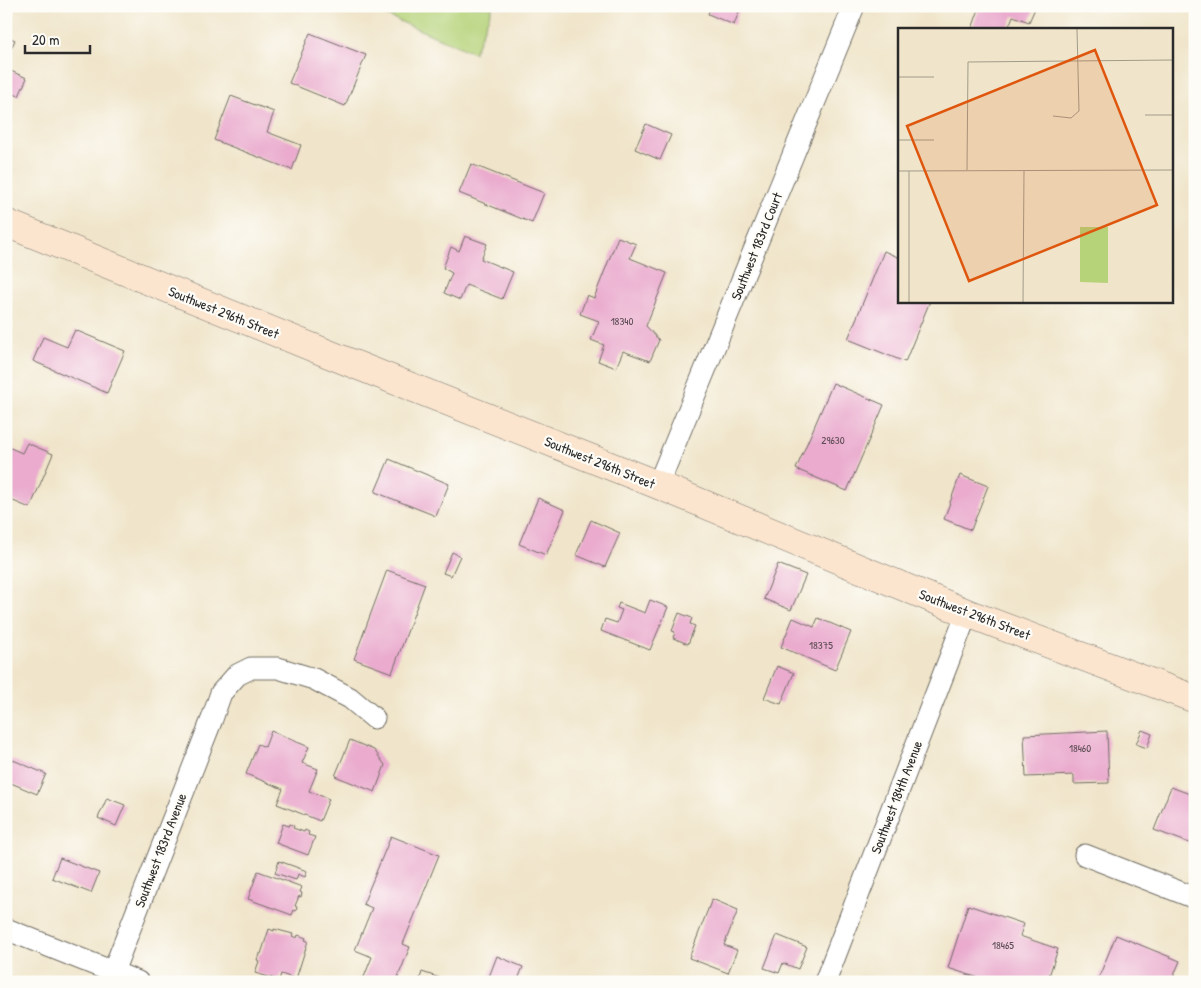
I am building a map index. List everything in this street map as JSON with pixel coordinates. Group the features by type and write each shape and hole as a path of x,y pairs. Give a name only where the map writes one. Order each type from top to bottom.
{"street":[{"name":"Southwest 183rd Court","path":"658,485 854,6"},
{"name":"Southwest 296th Street","path":"6,223 658,485 967,612 1195,698"},
{"name":"Southwest 184th Avenue","path":"825,982 967,612"},
{"name":"Southwest 183rd Avenue","path":"111,977 212,719 220,693 237,675 251,668 278,668 314,679 350,698 374,718"},
{"path":"1085,855 1195,898"},
{"path":"6,929 111,977 138,982"}],"green space":[{"path":"364,6 493,6 474,53"}],"building":[{"path":"711,6 741,6 734,25 708,14"},
{"path":"980,6 1036,6 1029,22 1013,16 1008,28 972,28"},
{"path":"310,33 366,55 345,106 289,83"},
{"path":"6,36 15,40 6,60"},
{"path":"6,69 27,78 19,96 6,91"},
{"path":"231,96 274,112 267,132 301,145 292,170 214,140"},
{"path":"646,124 671,135 660,160 635,149"},
{"path":"471,164 544,193 532,223 459,193"},
{"path":"465,236 487,244 481,259 513,272 502,299 466,285 460,300 444,293 452,273 443,268 451,247 459,251"},
{"path":"618,237 636,244 630,258 667,273 646,326 659,340 650,361 623,351 616,368 598,361 604,345 591,340 599,321 580,314 587,295 594,298"},
{"path":"884,251 898,257 898,302 930,302 905,362 848,339"},
{"path":"75,330 125,351 107,393 33,361 43,337 67,347"},
{"path":"833,383 884,405 847,491 796,469"},
{"path":"27,443 53,454 30,508 6,498 6,446 22,453"},
{"path":"389,459 449,484 436,516 375,492"},
{"path":"960,475 988,486 971,530 944,519"},
{"path":"538,498 565,510 546,555 519,544"},
{"path":"591,520 620,533 605,567 576,555"},
{"path":"452,552 460,556 451,576 443,573"},
{"path":"778,564 806,575 791,610 764,599"},
{"path":"387,570 425,584 392,673 354,659"},
{"path":"650,600 668,607 650,650 601,631 605,619 617,623 622,610 617,608 619,603 645,613"},
{"path":"679,613 692,618 690,624 695,626 688,644 673,638 675,632 672,631"},
{"path":"793,618 814,627 818,618 851,632 835,670 781,647"},
{"path":"777,666 794,673 781,704 764,698"},
{"path":"1142,730 1152,734 1147,748 1136,744"},
{"path":"271,731 309,747 302,763 318,769 309,791 329,799 320,821 277,804 283,789 246,774 258,744 265,747"},
{"path":"1107,731 1109,783 1074,784 1074,775 1026,777 1024,735"},
{"path":"350,740 374,750 385,765 375,792 335,776"},
{"path":"6,757 46,774 37,794 6,781"},
{"path":"1171,787 1195,796 1195,845 1154,830"},
{"path":"107,798 125,805 116,826 98,818"},
{"path":"283,824 289,826 290,824 294,826 293,828 304,832 305,830 309,832 308,835 315,837 308,855 276,843"},
{"path":"391,836 439,855 403,944 410,947 396,982 391,980 391,982 362,982 372,957 355,950 372,908 363,904"},
{"path":"60,858 99,873 91,893 52,878"},
{"path":"279,861 307,871 305,877 298,874 296,880 275,873"},
{"path":"258,871 302,887 301,897 299,896 295,906 297,907 296,911 294,910 292,915 248,899"},
{"path":"712,899 738,910 724,945 737,950 728,973 689,958"},
{"path":"968,905 1024,924 1020,936 1058,949 1047,982 991,982 948,968"},
{"path":"269,929 293,934 292,936 297,938 298,935 306,938 305,940 308,941 296,979 281,974 279,980 255,973 259,961 257,960 259,954 261,954"},
{"path":"777,935 807,947 798,969 783,963 779,973 764,968"},
{"path":"1116,935 1180,961 1171,982 1097,982"},
{"path":"497,956 523,967 517,982 487,982"},
{"path":"422,972 449,981 419,982"}]}
